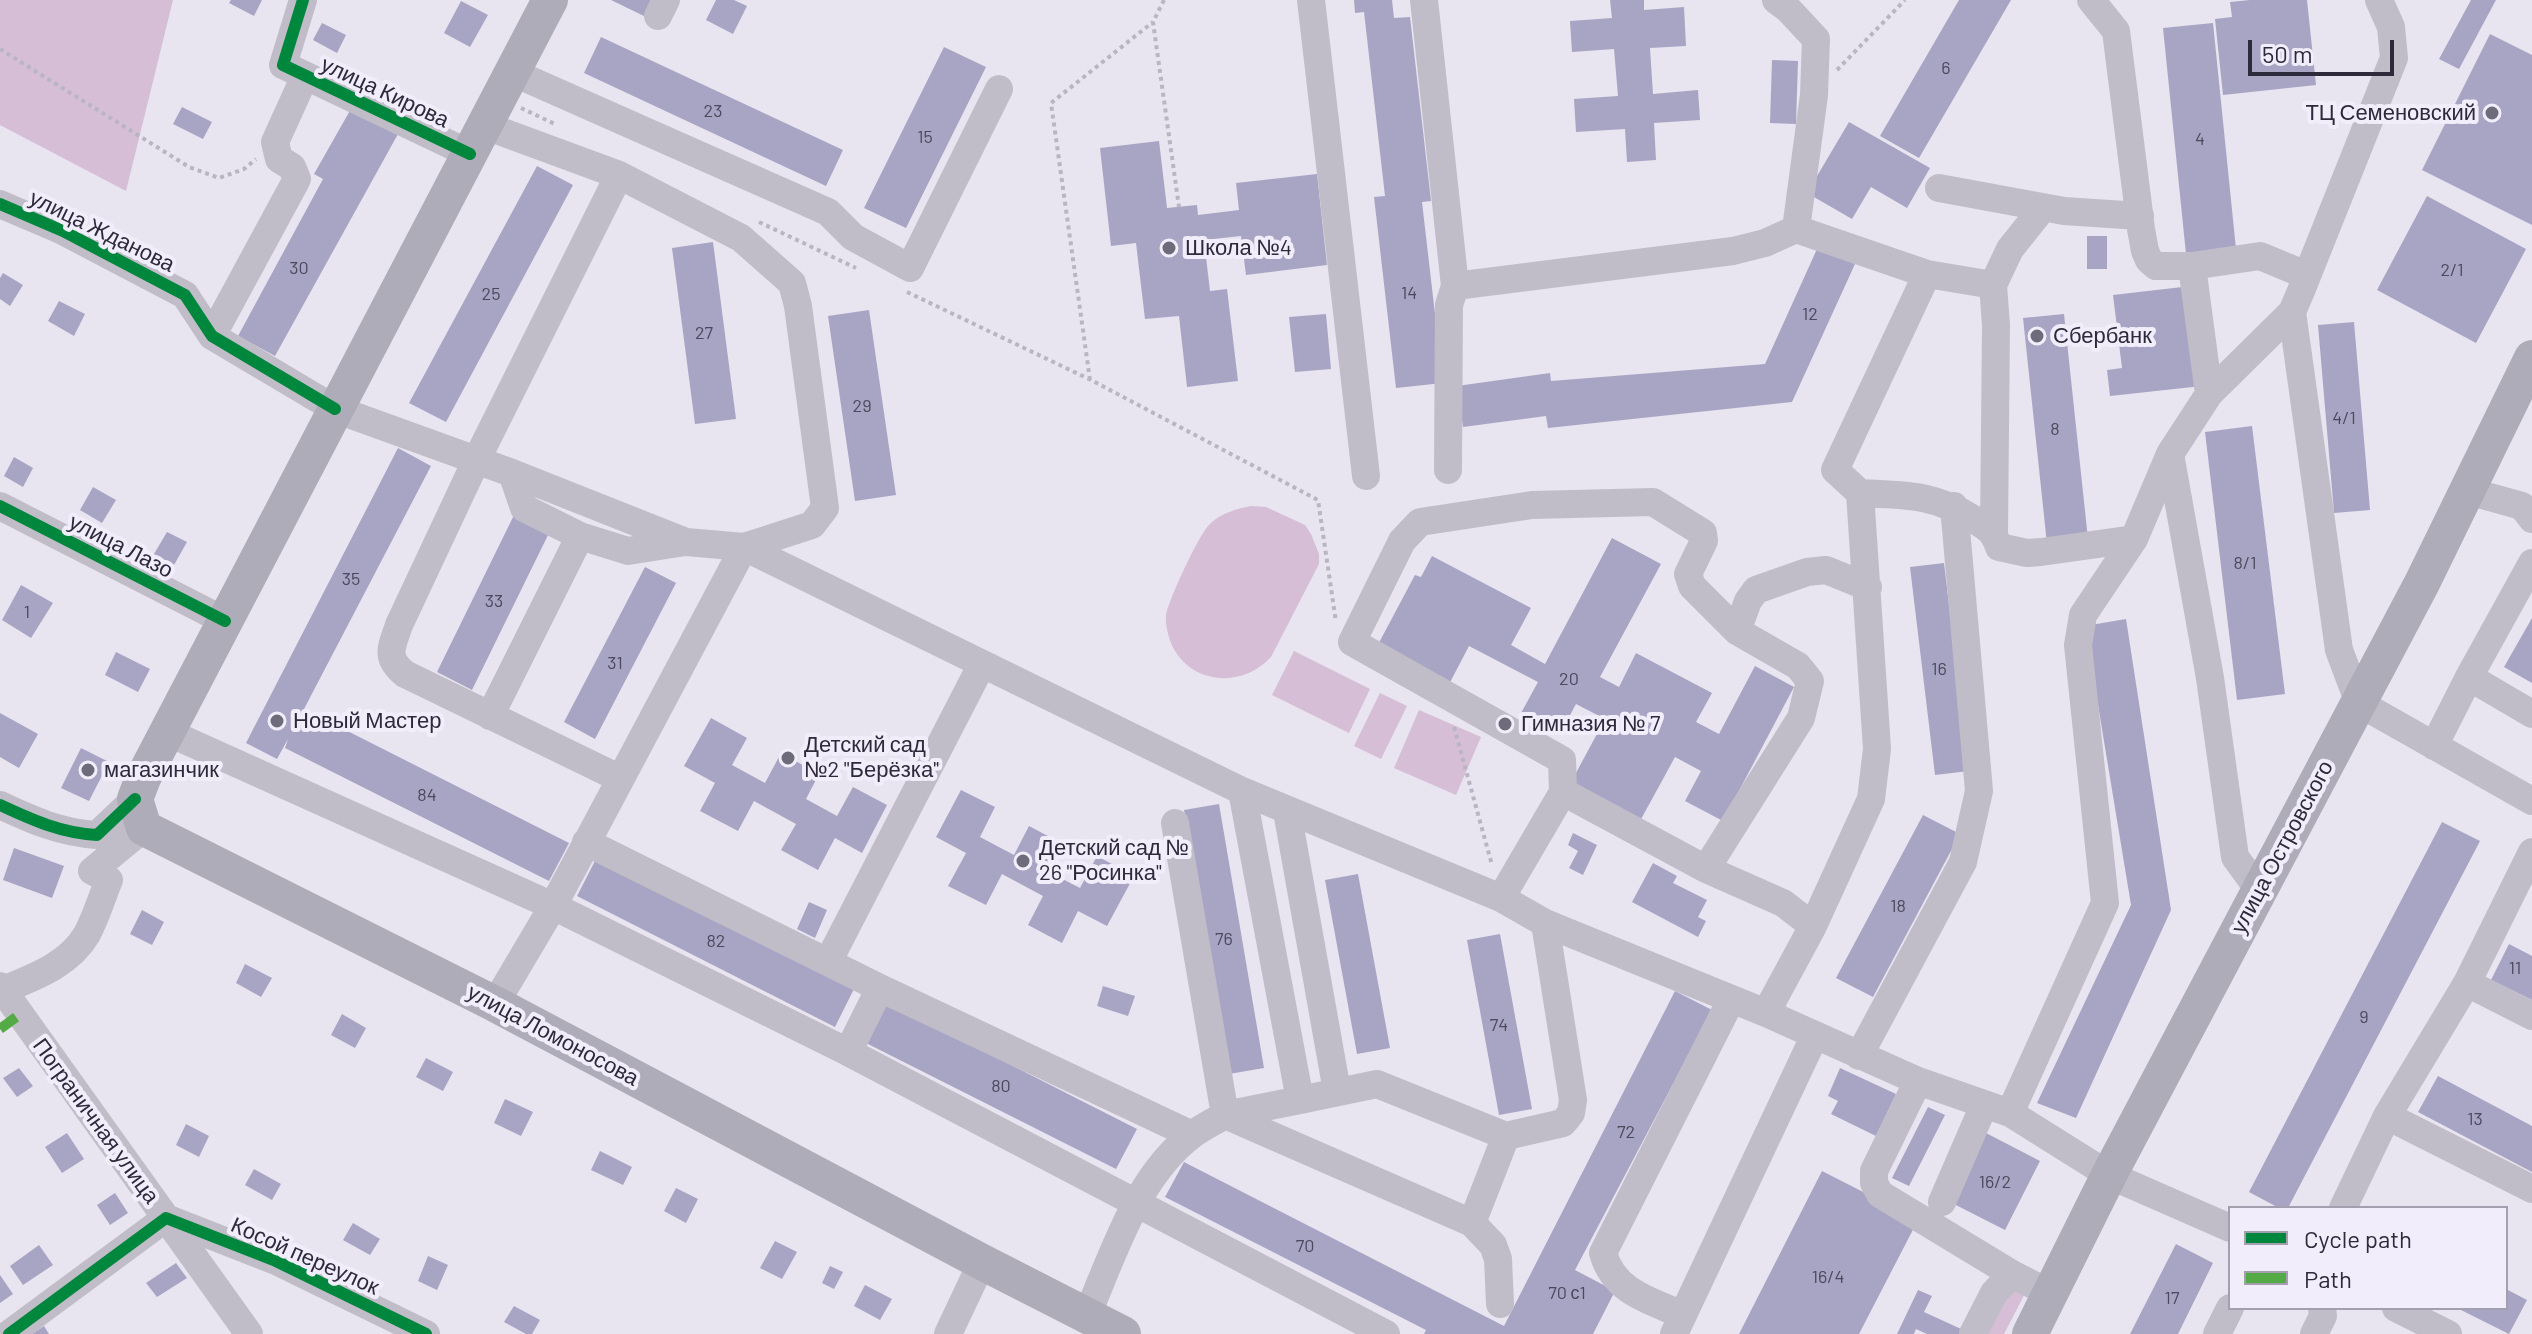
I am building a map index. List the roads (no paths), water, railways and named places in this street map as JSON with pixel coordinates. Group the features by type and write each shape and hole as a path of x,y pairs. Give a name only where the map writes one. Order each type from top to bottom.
{"main road":[{"path":"140,814 143,778 549,0"},
{"path":"492,113 549,0"},
{"name":"улица Островского","path":"2030,1334 2109,1175 2359,703 2468,491 2532,358"},
{"name":"улица Ломоносова","path":"140,814 1123,1334"}],"street":[{"path":"212,336 297,179 292,167 279,159 275,142 294,70 303,0"},
{"path":"1311,0 1366,476"},
{"path":"1424,0 1455,286 1449,305 1448,470"},
{"path":"1776,0 1816,39 1814,95 1796,229"},
{"path":"2091,0 2116,31 2145,251 2149,260 2156,266 2192,266 2260,256 2306,275"},
{"path":"1942,1202 1997,1109 2105,903 2079,636 2083,615 2134,539 2170,454 2209,394 2292,312 2394,58 2391,27 2379,0"},
{"name":"улица Кирова","path":"294,70 492,113"},
{"path":"492,113 828,212 853,237 910,268 999,89"},
{"path":"492,113 741,238 792,283 798,306 825,508 812,525 744,547 553,906 495,1004"},
{"path":"619,175 476,461 399,625 390,651 394,665 405,674 619,778"},
{"path":"1939,188 2042,209 2140,216"},
{"name":"улица Жданова","path":"0,204 63,231 185,295 212,336 335,409 512,473 686,542"},
{"path":"2042,209 2010,249 1993,285 1996,325 1994,532 1999,547 2027,553 2134,539"},
{"path":"1455,286 1733,251 1765,243 1796,229 1927,274 1993,285"},
{"path":"2192,266 2209,394"},
{"path":"1927,274 1835,470 1860,493 1928,498 1954,506 1994,532"},
{"path":"2292,312 2339,650 2359,703 2532,801"},
{"path":"2170,454 2210,678 2235,857 2259,890"},
{"path":"512,473 524,508 580,536 628,551 686,542 744,547 1242,791 1501,898 1545,923 1766,1013 1918,1081 1997,1109 2109,1175 2228,1227"},
{"path":"2468,491 2522,506 2532,519"},
{"path":"1766,1013 1813,926 1871,799 1877,749 1860,493"},
{"path":"1501,898 1563,792 1562,760 1352,642 1402,541 1420,522 1532,505 1653,502 1703,533 1704,541 1688,574 1692,586 1737,631 1798,666 1810,681 1801,718 1706,869"},
{"name":"улица Лазо","path":"0,506 225,621"},
{"path":"1859,1056 1963,862 1979,791 1954,506"},
{"path":"490,716 580,536"},
{"path":"2434,746 2532,563"},
{"path":"1737,631 1748,601 1756,590 1807,572 1826,570 1868,587"},
{"path":"828,962 982,664"},
{"path":"2469,677 2532,714"},
{"path":"167,732 553,906 848,1052 1386,1334"},
{"path":"1242,791 1300,1100"},
{"path":"1563,792 1706,869 1783,903 1813,926"},
{"path":"0,805 70,834 97,835 140,814"},
{"path":"1287,811 1337,1091"},
{"path":"2,988 48,971 75,951 87,933 109,880 92,871 140,814"},
{"path":"1175,823 1225,1115"},
{"path":"586,842 880,988 1192,1135"},
{"path":"2344,1206 2387,1116 2467,983 2532,852"},
{"path":"1087,1315 1136,1203 1161,1166 1192,1135 1225,1115 1377,1084 1506,1136 1563,1123 1571,1113 1573,1100 1545,923"},
{"path":"2467,983 2532,1016"},
{"name":"Пограничная улица","path":"2,988 9,1022 166,1218 249,1334"},
{"path":"848,1052 880,988"},
{"path":"1731,1000 1603,1253 1608,1270 1628,1291 1679,1325 1814,1037"},
{"path":"1918,1081 1874,1171 1876,1188 1880,1194 2012,1274 2051,1294"},
{"path":"1225,1115 1472,1223 1493,1245 1498,1259 1500,1304"},
{"path":"2387,1116 2532,1189"},
{"path":"1472,1223 1506,1136"},
{"path":"9,1334 166,1218"},
{"name":"Косой переулок","path":"166,1218 276,1261 426,1334"},
{"path":"948,1334 982,1262"},
{"path":"1973,1334 1994,1293 2012,1274"},
{"path":"2217,1334 2229,1310"},
{"path":"2400,1310 2448,1334"}],"place":[{"name":"ТЦ Семеновский","path":"2492,113"},
{"name":"Школа №4","path":"1169,248"},
{"name":"Сбербанк","path":"2037,336"},
{"name":"Новый Мастер","path":"277,721"},
{"name":"Гимназия № 7","path":"1505,724"},
{"name":"Детский сад №2 \"Берёзка\"","path":"788,758"},
{"name":"магазинчик","path":"88,770"},
{"name":"Детский сад № 26 \"Росинка\"","path":"1023,861"}]}
